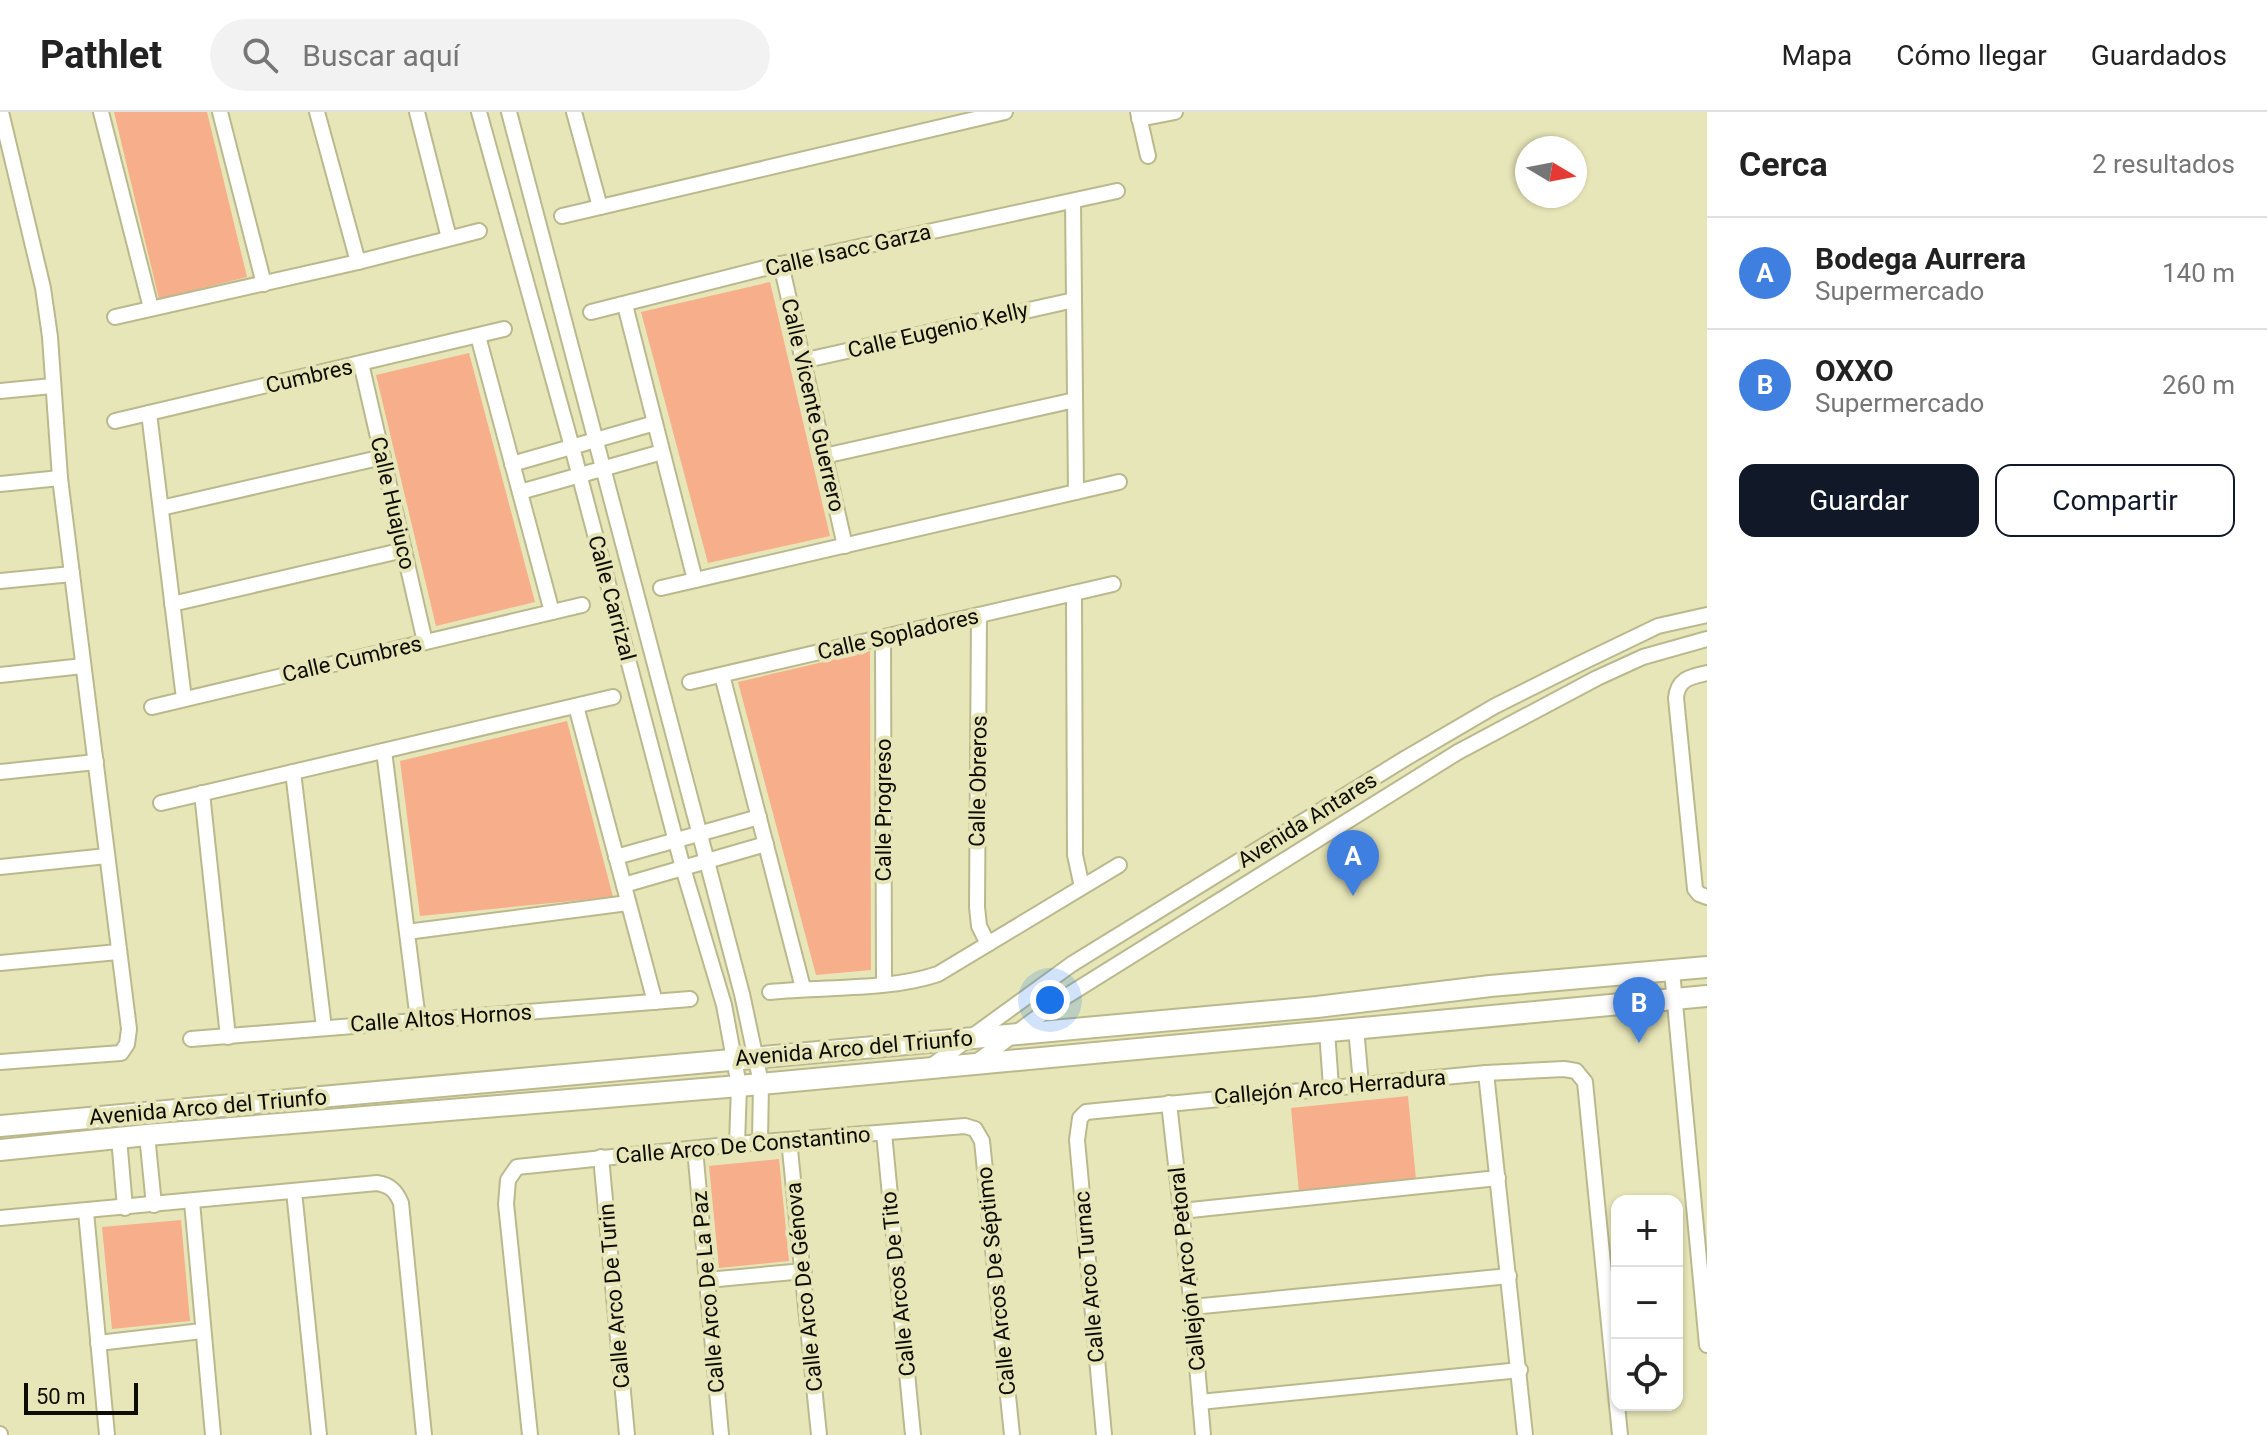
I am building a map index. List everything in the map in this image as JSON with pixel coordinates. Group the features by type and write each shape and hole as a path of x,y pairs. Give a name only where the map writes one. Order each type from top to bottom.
{"street":[{"path":"0,1062 121,1053 129,1029 60,478 51,348 43,288 1,112"},
{"path":"101,112 151,308"},
{"path":"220,112 264,284"},
{"path":"317,112 358,262"},
{"path":"417,112 449,238"},
{"name":"Calle Carrizal","path":"479,112 572,447 683,868 724,1005 745,1057 761,1083 760,1142"},
{"name":"Calle Carrizal","path":"509,112 742,994 745,1057 739,1086 737,1144"},
{"path":"562,216 1005,112"},
{"path":"1148,156 1139,115 1175,112"},
{"path":"578,113 600,207"},
{"name":"Calle Isacc Garza","path":"591,312 781,264 1117,191"},
{"path":"1073,201 1076,492"},
{"path":"115,317 479,231"},
{"name":"Calle Vicente Guerrero","path":"781,264 845,546"},
{"name":"Calle Eugenio Kelly","path":"802,361 1074,300"},
{"path":"625,305 695,580"},
{"name":"Cumbres","path":"115,421 504,329"},
{"path":"478,336 552,612"},
{"name":"Calle Huajuco","path":"361,363 425,642"},
{"path":"0,391 52,386"},
{"path":"824,456 1075,400"},
{"path":"149,413 184,699"},
{"path":"512,464 655,423"},
{"path":"520,492 662,452"},
{"path":"161,508 383,457"},
{"path":"0,484 60,478"},
{"path":"661,588 1119,482"},
{"path":"172,604 404,550"},
{"path":"0,581 72,574"},
{"name":"Calle Sopladores","path":"690,682 1113,584"},
{"path":"1074,593 1075,855 1082,887"},
{"name":"Calle Cumbres","path":"152,707 582,605"},
{"name":"Calle Obreros","path":"979,615 977,896 979,926 988,944"},
{"name":"Avenida Antares","path":"930,1067 1072,964 1495,706 1658,626 1707,615"},
{"name":"Calle Progreso","path":"883,637 884,984"},
{"name":"Avenida Antares","path":"974,1063 1065,997 1458,752 1643,657 1707,639"},
{"path":"0,675 83,666"},
{"path":"1703,896 1695,889 1676,698 1679,685 1688,678 1707,673"},
{"path":"722,675 803,988"},
{"path":"161,803 613,697"},
{"path":"576,706 655,1002"},
{"path":"384,751 418,1020"},
{"path":"0,772 96,762"},
{"path":"293,772 324,1028"},
{"path":"202,793 228,1037"},
{"path":"616,857 759,817"},
{"path":"624,885 766,844"},
{"path":"0,867 107,856"},
{"path":"770,992 884,984 938,974 1119,865"},
{"path":"407,932 628,903"},
{"path":"0,963 118,952"},
{"name":"Avenida Arco del Triunfo","path":"0,1126 1317,1007 1490,986 1707,967"},
{"path":"1672,971 1707,1345"},
{"name":"Avenida Arco del Triunfo","path":"0,1150 739,1086 1707,996"},
{"name":"Calle Altos Hornos","path":"191,1039 690,999"},
{"path":"1356,1028 1361,1084"},
{"path":"1327,1031 1331,1087"},
{"name":"Callejón Arco Herradura","path":"1080,1118 1094,1109 1486,1073 1576,1071 1585,1082 1620,1435"},
{"path":"1486,1073 1525,1435"},
{"name":"Callejón Arco Petoral","path":"1169,1103 1203,1435"},
{"name":"Calle Arco Turnac","path":"1080,1118 1077,1140 1104,1435"},
{"name":"Calle Arco De Constantino","path":"530,1435 506,1204 506,1190 512,1171 521,1165 737,1144 953,1126 975,1129"},
{"name":"Calle Arcos De Séptimo","path":"975,1129 982,1141 1012,1435"},
{"name":"Calle Arcos De Tito","path":"884,1133 913,1435"},
{"path":"147,1135 154,1205"},
{"path":"119,1138 125,1208"},
{"name":"Calle Arco De Génova","path":"789,1140 819,1435"},
{"name":"Calle Arco De La Paz","path":"695,1149 721,1435"},
{"name":"Calle Arco De Turin","path":"601,1157 627,1435"},
{"path":"1181,1211 1498,1178"},
{"path":"0,1218 377,1183 386,1185 401,1203 424,1435"},
{"path":"294,1191 319,1435"},
{"path":"192,1202 213,1435"},
{"path":"86,1212 107,1435"},
{"path":"707,1280 804,1271"},
{"path":"1192,1307 1509,1276"},
{"path":"98,1343 202,1331"},
{"path":"1200,1402 1520,1370"}],"shaded area":[{"path":"114,112 207,112 247,277 159,299"},
{"path":"770,282 830,536 708,563 641,312"},
{"path":"469,353 535,602 436,626 376,375"},
{"path":"870,651 871,970 816,975 738,682"},
{"path":"567,721 613,897 420,916 400,761"},
{"path":"1408,1096 1416,1180 1299,1192 1291,1108"},
{"path":"779,1159 789,1261 719,1268 709,1166"},
{"path":"181,1220 190,1321 112,1329 102,1227"}],"place":[{"name":"Bodega Aurrera","path":"1353,896"},
{"name":"OXXO","path":"1639,1043"}]}
